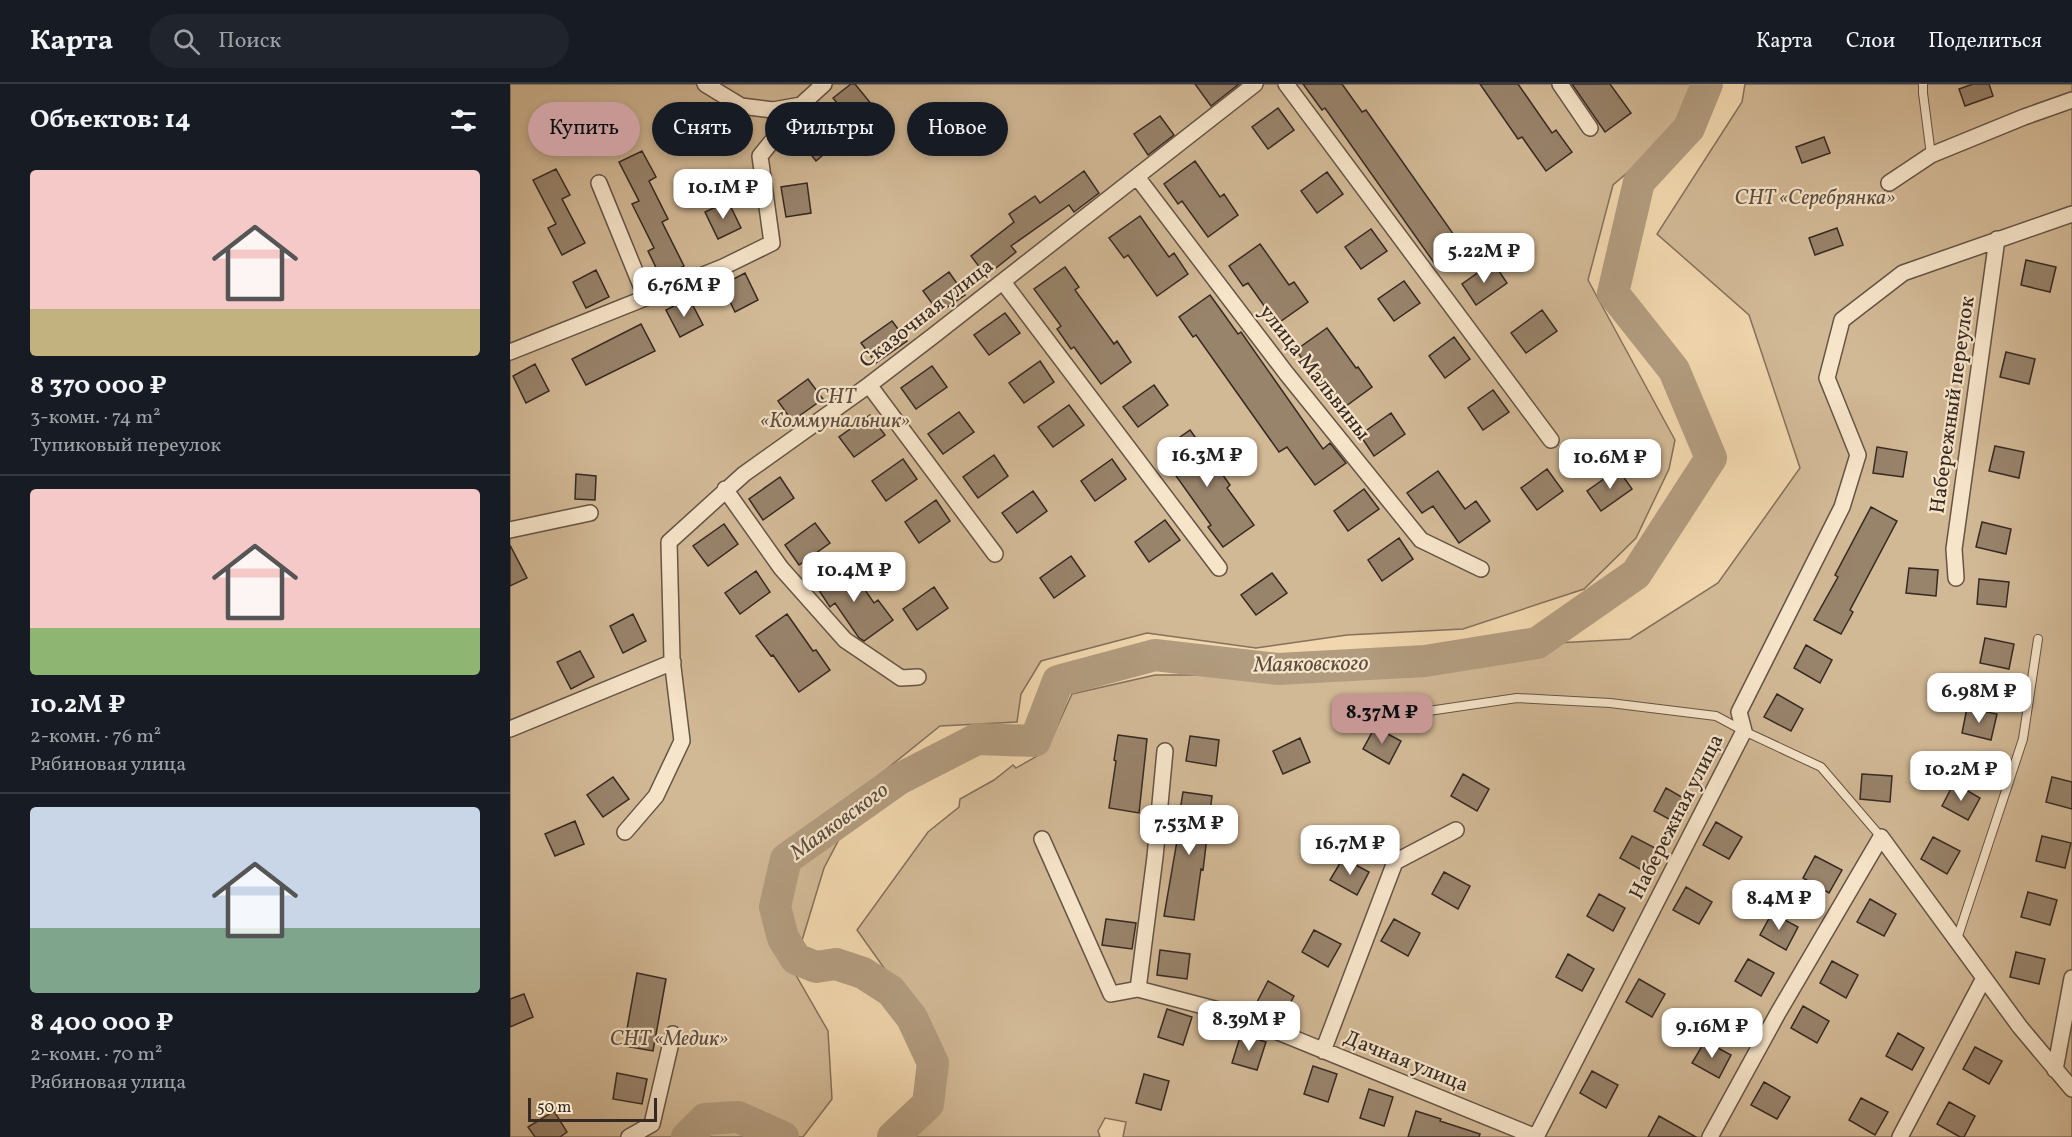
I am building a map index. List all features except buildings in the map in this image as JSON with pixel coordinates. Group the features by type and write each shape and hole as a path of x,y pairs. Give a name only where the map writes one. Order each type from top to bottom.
{"street":[{"path":"705,84 741,106 765,109"},
{"path":"804,102 824,84"},
{"name":"Сказочная улица","path":"625,832 656,796 682,741 673,662 669,542 725,489 869,385 1255,84"},
{"path":"1286,84 1551,440"},
{"path":"1560,84 1590,128"},
{"path":"1889,183 1931,155 2072,100"},
{"path":"510,351 723,267 772,243 760,156 765,150"},
{"name":"улица Мальвины","path":"1137,177 1286,373 1421,540 1481,569"},
{"path":"600,183 646,298"},
{"path":"1997,238 2072,214"},
{"name":"Набережная улица","path":"1536,1137 1744,731 1739,712 1842,507 1858,455 1827,378 1842,320 1903,273 1997,238"},
{"name":"Набережный переулок","path":"1956,578 1954,549 1997,238"},
{"path":"1003,282 1219,568"},
{"path":"869,385 994,554"},
{"path":"725,489 781,568 845,640 901,678 918,677"},
{"path":"510,530 590,513"},
{"path":"510,729 673,662"},
{"path":"1138,989 1155,857 1165,750"},
{"path":"1323,1051 1395,862 1456,830"},
{"path":"1710,1137 1778,1013 1881,837 1984,978 2072,1089"},
{"name":"Дачная улица","path":"1042,839 1111,994 1138,989 1234,1014 1536,1137"},
{"path":"1900,1137 1984,978"},
{"path":"2055,1070 2072,978"},
{"path":"629,1137 652,1124 673,1034"}],"lane":[{"path":"1923,84 1931,155"},
{"path":"1957,939 2023,739 2038,639"},
{"path":"1415,713 1517,698 1610,703 1716,716 1821,766 1881,837"}],"green space":[{"name":"СНТ «Коммунальник»","path":"510,84 1694,84 1670,136 1613,185 1588,280 1675,440 1669,469 1636,538 1584,589 1463,629 1347,635 1256,648 1147,633 1041,661 1021,694 1017,722 940,726 868,784 824,868 793,970 828,1031 832,1099 803,1137 510,1137"},
{"name":"СНТ «Серебрянка»","path":"1745,84 2072,84 2072,1137 1123,1137 1126,1122 1105,1118 1098,1131 1100,1137 912,1137 938,1105 936,1041 857,930 928,832 959,807 960,799 994,780 1013,765 1016,768 1046,751 1072,694 1155,675 1391,675 1462,655 1556,643 1630,639 1718,583 1800,468 1749,315 1657,234 1742,102"}],"waterway":[{"name":"Маяковского","path":"893,1137 928,1104 933,1063 912,1018 891,991 863,973 836,964 816,967 796,959 783,938 775,907 786,859 899,779 977,739 1035,741 1058,681 1155,655 1278,669 1425,661 1537,643 1636,574 1711,458 1674,370 1613,293 1639,182 1689,128 1707,84"},
{"name":"Маяковского","path":"687,1137 705,1119 738,1117 783,1137"}],"park label":[{"name":"СНТ «Медик»","path":"669,1039"}]}
